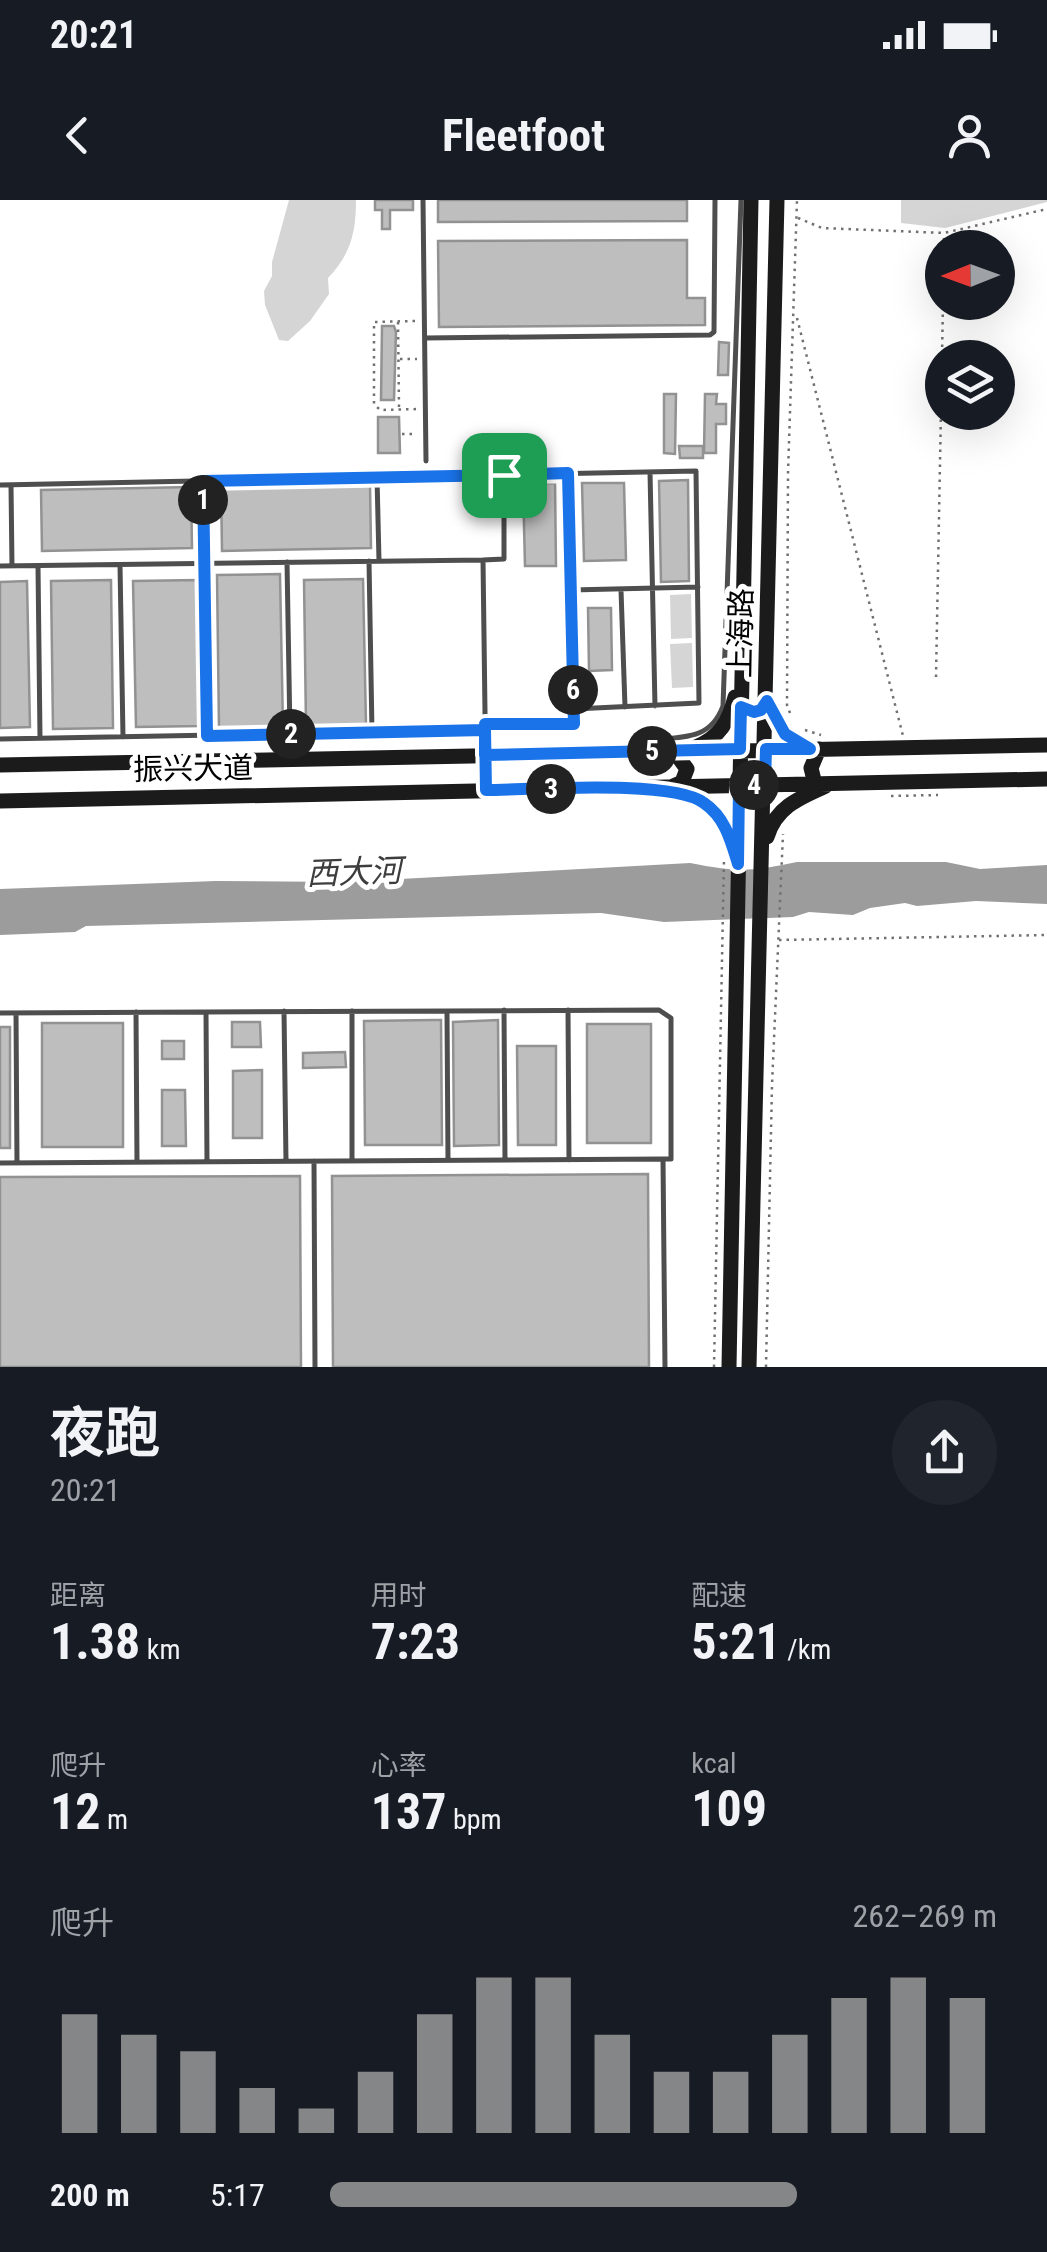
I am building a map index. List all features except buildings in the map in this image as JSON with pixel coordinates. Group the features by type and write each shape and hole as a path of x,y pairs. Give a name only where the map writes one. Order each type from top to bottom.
{"main road":[{"name":"上海路","path":"729,1367 738,864 732,832 739,785 751,200"},
{"name":"上海路","path":"749,1367 778,200"},
{"path":"688,750 709,742 721,731 730,716 742,674"},
{"path":"741,707 754,712 767,701 785,734 818,744 811,768 815,784"},
{"name":"振兴大道","path":"0,765 485,755 664,745 688,750 818,744 904,748 1047,745"},
{"path":"664,745 687,769 682,782 673,786"},
{"name":"振兴大道","path":"0,801 1047,778"},
{"path":"763,850 772,822 784,808 832,783"},
{"path":"630,788 696,797 732,832 756,836 763,850"}],"lane":[{"path":"423,200 426,462"},
{"path":"425,338 710,336 714,332 715,200"},
{"path":"664,745 712,728 723,706 741,200"},
{"path":"0,485 696,471 700,700 694,705 574,709"},
{"path":"650,472 655,706"},
{"path":"0,740 574,724 568,473"},
{"path":"0,566 504,560 504,475"},
{"path":"377,477 378,561"},
{"path":"203,481 207,736"},
{"path":"11,485 12,566"},
{"path":"483,560 486,790"},
{"path":"369,561 372,732"},
{"path":"287,562 290,734"},
{"path":"120,564 123,737"},
{"path":"38,566 40,738"},
{"path":"571,590 698,587"},
{"path":"621,589 625,707"},
{"path":"0,1013 652,1009 668,1013 671,1018 672,1159 0,1163"},
{"path":"446,1010 448,1160"},
{"path":"504,1010 505,1160"},
{"path":"568,1010 570,1160"},
{"path":"352,1011 352,1161"},
{"path":"136,1012 137,1162"},
{"path":"206,1012 207,1162"},
{"path":"284,1012 286,1162"},
{"path":"16,1013 17,1163"},
{"path":"663,1159 665,1367"},
{"path":"314,1161 315,1367"}],"path":[{"path":"792,718 787,705 788,473 797,200"},
{"path":"960,230 1047,208"},
{"path":"797,218 822,228 925,233"},
{"path":"795,312 901,719 904,748"},
{"path":"936,677 943,320"},
{"path":"424,321 374,322 374,404 380,410 426,409"},
{"path":"398,322 399,410"},
{"path":"398,359 425,359"},
{"path":"402,434 426,434"},
{"path":"801,728 818,744"},
{"path":"874,796 950,794"},
{"path":"766,1367 783,824"},
{"path":"714,1367 732,832"},
{"path":"778,940 1047,934"}],"shaded area":[{"path":"289,200 356,200 351,242 328,278 329,294 310,321 288,341 279,340 265,305 264,291 272,276 272,262"},
{"path":"901,200 1047,202 945,228 901,223"},
{"path":"691,594 692,638 671,639 670,595"},
{"path":"692,643 693,687 672,688 670,644"},
{"path":"797,862 946,862 980,869 1047,865 1047,904 905,903 853,915 809,912 793,917 664,922 601,913 86,926 75,932 0,935 0,889 216,881 346,882 690,863 744,870"}],"route":[{"path":"504,475 203,481 207,736 485,730 485,755 486,790 630,788 696,797 718,815 738,864 739,785 765,784 766,749 810,749 785,734 767,701 754,712 741,707 740,749 485,755 485,724 574,724 568,473 504,475"}],"water label":[{"name":"西大河","path":"354,872"}]}
